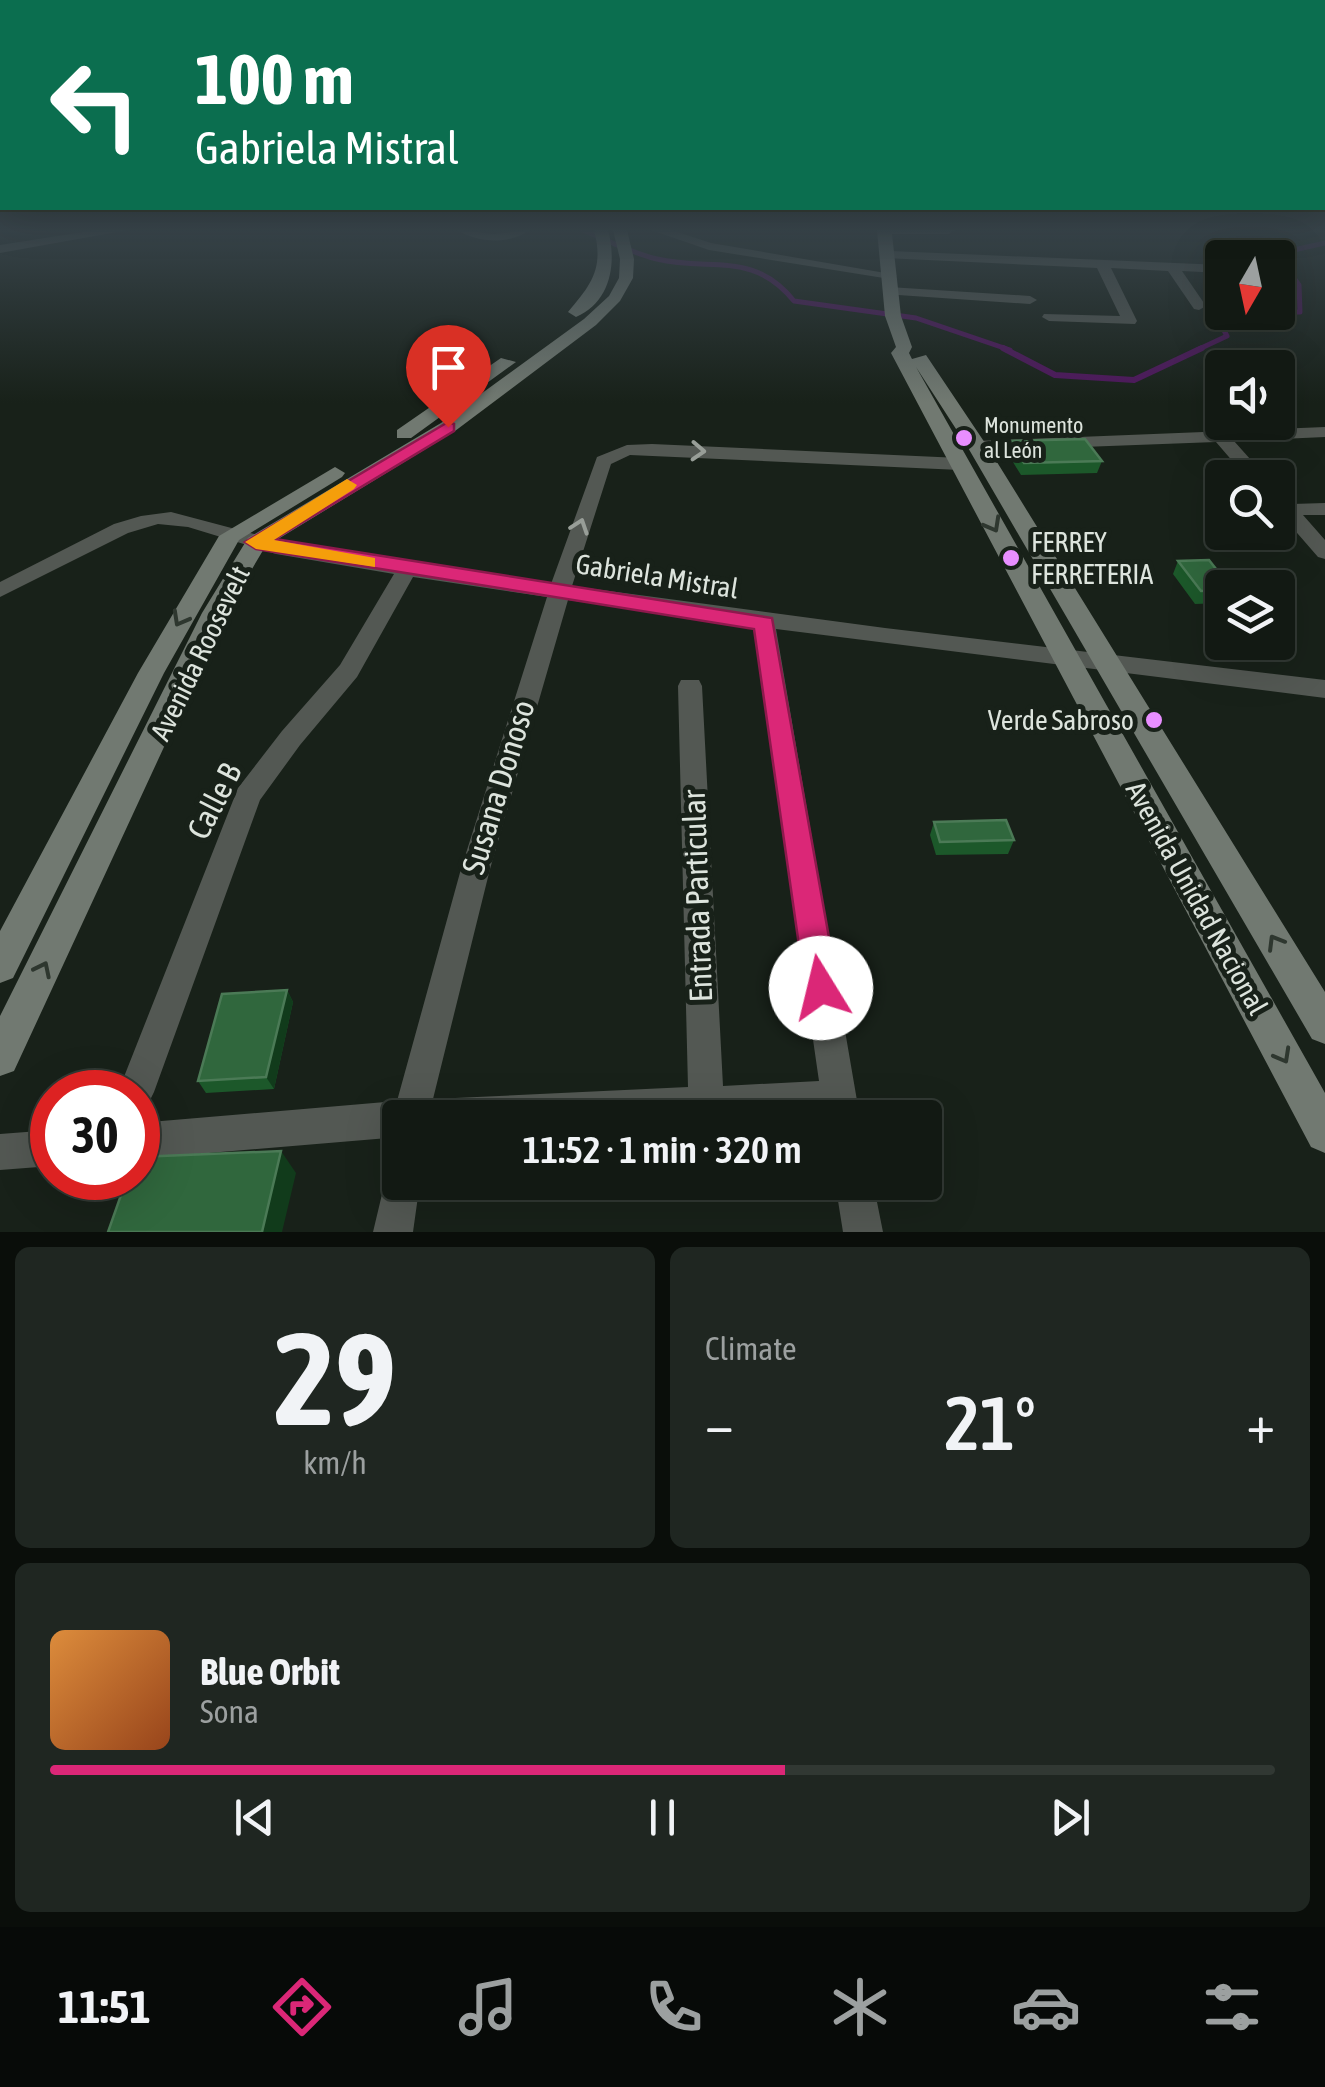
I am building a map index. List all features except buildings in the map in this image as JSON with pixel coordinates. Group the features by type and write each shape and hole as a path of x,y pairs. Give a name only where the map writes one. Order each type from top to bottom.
{"street":[{"name":"Avenida Roosevelt","path":"0,966 160,657 243,539 448,427 590,322 621,287"},
{"path":"884,287 1030,300"},
{"path":"1048,317 1130,321 1114,287"},
{"path":"1186,287 1198,306"},
{"name":"Avenida Unidad Nacional","path":"890,289 900,353 1106,664 1325,1026"},
{"path":"1295,433 1325,432"},
{"path":"968,456 1205,438"},
{"path":"1224,440 1242,460"},
{"name":"Susana Donoso","path":"418,1100 463,902 558,592 604,461 627,450 652,449 968,456"},
{"name":"Avenida Unidad Nacional","path":"968,456 1066,659 1325,1133"},
{"path":"1295,507 1325,510"},
{"name":"Gabriela Mistral","path":"0,590 34,578 124,528 158,518 199,522 243,539 407,569 764,623 1325,689"},
{"path":"1295,519 1325,552"},
{"name":"Avenida Roosevelt","path":"0,1057 214,613 243,539"},
{"name":"Calle B","path":"144,1070 248,796 291,738 350,671 407,569"},
{"path":"764,623 839,1100"},
{"name":"Entrada Particular","path":"690,686 706,1100"},
{"path":"160,1139 382,1121"},
{"path":"0,1152 30,1150"},
{"path":"393,1232 398,1200"},
{"path":"857,1200 863,1232"}],"waterway":[{"path":"781,287 794,301 916,318 1010,350"},
{"path":"1295,312 1300,312 1299,287"},
{"path":"1197,350 1227,336 1224,330"},
{"path":"1003,348 1055,375 1134,380 1202,348"}],"slow traffic":[{"path":"347,485 256,542 367,562"}],"place":[{"name":"Monumento al León","path":"964,438"},
{"name":"FERREY FERRETERIA","path":"1011,558"},
{"name":"Verde Sabroso","path":"1154,720"}],"route":[{"path":"448,427 256,542 764,623 821,988"}]}
